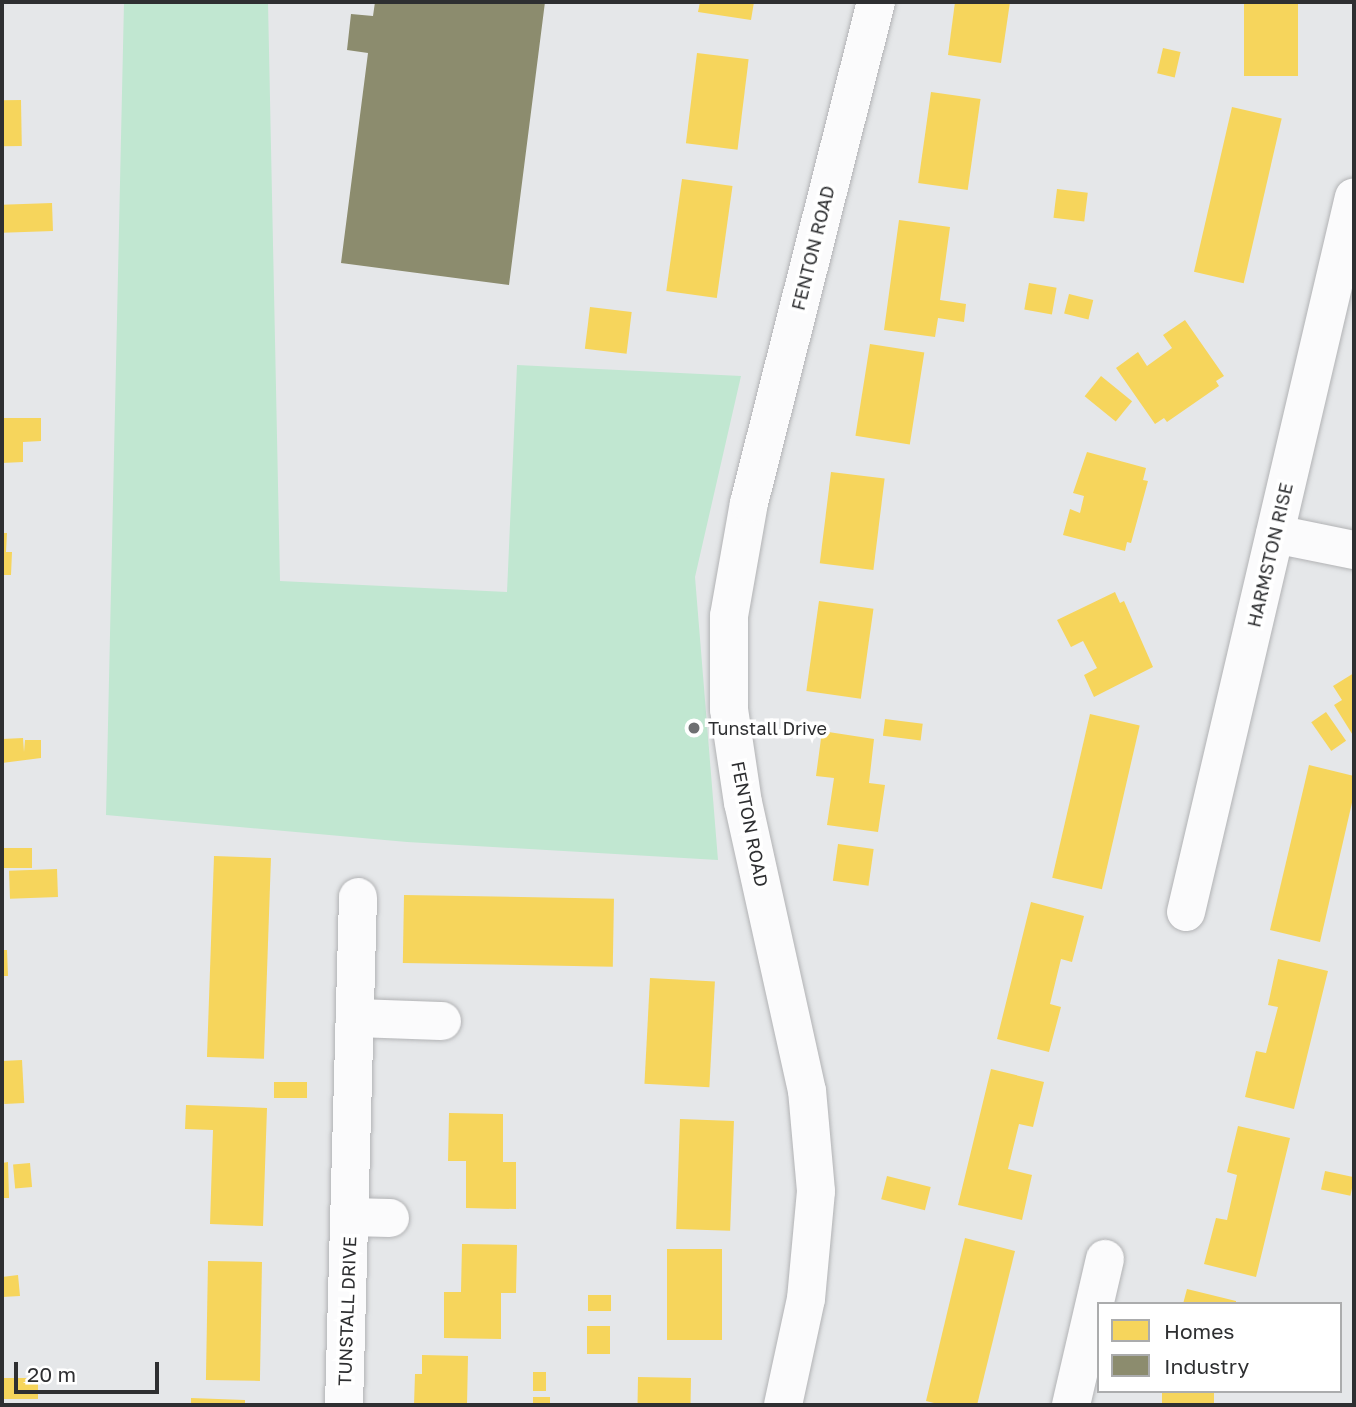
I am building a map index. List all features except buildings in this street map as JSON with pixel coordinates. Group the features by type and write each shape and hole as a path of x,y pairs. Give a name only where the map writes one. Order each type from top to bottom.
{"street":[{"name":"FENTON ROAD","path":"783,1405 806,1299 816,1191 807,1091 743,803 729,709 729,615 749,503 876,2"},
{"name":"HARMSTON RISE","path":"1186,912 1354,197"},
{"path":"1275,534 1354,550"},
{"name":"TUNSTALL DRIVE","path":"344,1405 358,897"},
{"path":"355,1018 442,1021"},
{"name":"TUNSTALL DRIVE","path":"349,1217 390,1218"},
{"path":"1071,1405 1105,1259"}],"green space":[{"path":"124,2 268,2 280,581 507,592 517,365 741,376 695,577 718,860 407,842 106,815"}],"place":[{"name":"Tunstall Drive","path":"694,728"}]}
